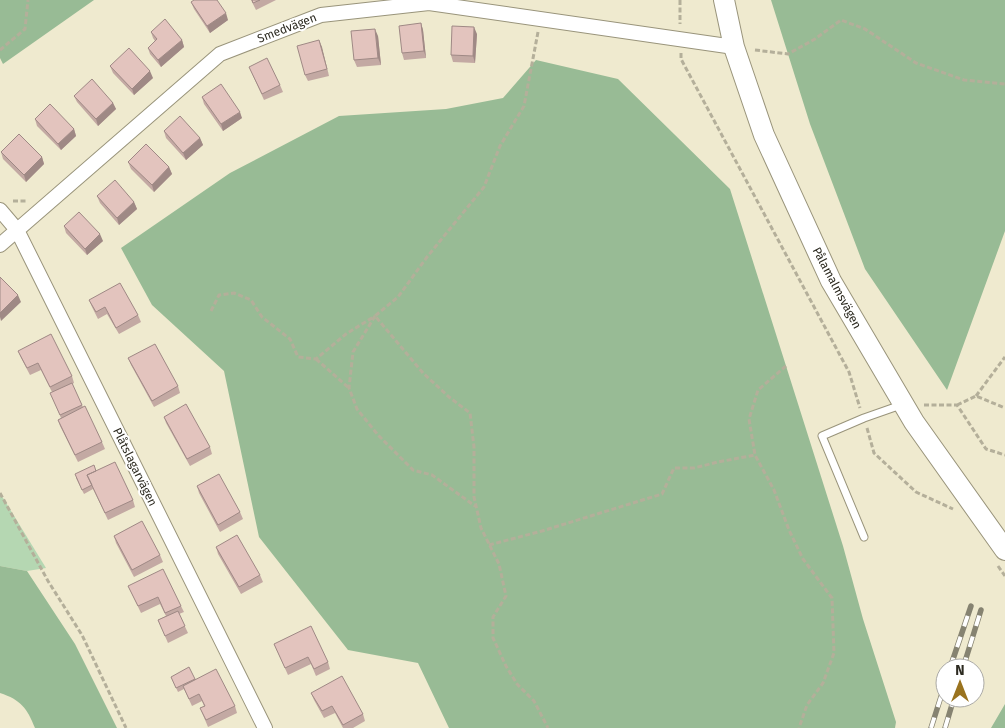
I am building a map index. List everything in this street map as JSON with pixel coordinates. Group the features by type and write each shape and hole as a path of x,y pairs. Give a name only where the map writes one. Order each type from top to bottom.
{"street":[{"name":"Pålamalmsvägen","path":"724,0 734,47 764,135 830,281 914,422 999,555"},
{"name":"Smedvägen","path":"0,245 220,54 321,15 429,3 734,47"},
{"name":"Plåtslagarvägen","path":"0,210 17,230 265,728"}],"lane":[{"path":"864,537 822,436 903,404"}],"path":[{"path":"0,50 25,29 28,0"},
{"path":"680,0 681,59 849,372 874,453 916,492 958,512"},
{"path":"316,359 346,334 375,316 398,297 432,250 484,187 500,146 524,106 540,19"},
{"path":"734,47 788,54 815,39 841,20 865,29 916,63 964,80 1005,84"},
{"path":"212,312 219,295 234,293 251,300 262,317 290,339 298,356 316,359 349,388"},
{"path":"375,316 353,352 349,388 357,409 378,435 413,470 432,476 476,507"},
{"path":"375,316 423,373 470,413 474,447 474,497 481,528 499,564 506,596 494,617 494,638 506,666 517,684 534,701 548,728"},
{"path":"903,404 957,405 976,396 1005,357"},
{"path":"786,366 758,390 749,419 755,455 774,490 803,559 832,598 834,653 823,683 807,705 799,728"},
{"path":"976,396 1005,408"},
{"path":"957,405 986,449 1005,455"},
{"path":"490,545 662,494 674,468 694,468 755,455"},
{"path":"0,493 48,581 82,634 126,728"},
{"path":"999,555 1005,576"}],"green space":[{"path":"0,0 94,0 3,64 0,58"},
{"path":"771,0 1005,0 1005,231 947,390 865,269 810,124"},
{"path":"536,60 618,79 730,189 843,546 863,619 896,722 895,728 449,728 418,663 348,650 259,537 224,371 152,305 121,248 230,173 339,116 446,109 503,98"},
{"path":"0,493 46,568 27,571 0,566"},
{"path":"0,566 27,571 75,644 117,728 35,728 26,710 18,702 0,693"},
{"path":"1005,704 1005,728 991,728"}],"building":[{"path":"194,0 217,0 226,13 207,26 191,2"},
{"path":"165,19 182,40 158,60 148,48 157,39 151,32"},
{"path":"421,23 424,51 402,53 399,26"},
{"path":"452,26 474,27 473,56 451,55"},
{"path":"375,29 378,58 354,60 351,31"},
{"path":"319,40 327,69 305,75 297,46"},
{"path":"129,48 150,71 132,89 110,66"},
{"path":"267,58 280,85 262,94 249,67"},
{"path":"92,79 113,103 96,119 74,96"},
{"path":"221,84 240,112 221,124 202,97"},
{"path":"50,104 74,129 58,144 35,119"},
{"path":"180,116 200,138 183,153 164,131"},
{"path":"19,134 42,157 24,175 1,152"},
{"path":"146,144 169,167 152,185 128,162"},
{"path":"115,180 134,202 117,218 97,196"},
{"path":"79,212 100,234 85,249 64,226"},
{"path":"0,277 18,295 0,313"},
{"path":"120,283 138,315 116,328 105,307 96,312 89,300"},
{"path":"51,334 72,376 50,387 38,363 27,368 18,351"},
{"path":"155,344 178,386 152,401 128,358"},
{"path":"72,383 82,405 60,415 50,393"},
{"path":"186,404 210,447 187,459 164,417"},
{"path":"85,406 102,442 75,455 58,420"},
{"path":"115,462 133,500 105,513 87,475"},
{"path":"94,465 96,471 87,475 92,485 82,490 75,474"},
{"path":"219,474 240,512 218,525 197,486"},
{"path":"142,521 160,555 132,570 114,536"},
{"path":"237,535 260,575 239,587 216,547"},
{"path":"163,569 181,606 165,613 158,597 138,606 128,586"},
{"path":"178,611 185,626 165,636 158,620"},
{"path":"311,626 328,662 314,669 308,657 285,668 274,644"},
{"path":"189,667 195,679 176,688 171,677"},
{"path":"216,669 235,706 206,720 200,708 205,706 199,694 189,699 183,686"},
{"path":"342,676 363,714 343,725 332,706 322,711 311,693"}],"railway":[{"path":"953,658 971,606"},
{"path":"966,658 981,610"},
{"path":"931,728 937,708"},
{"path":"945,728 951,708"}]}
